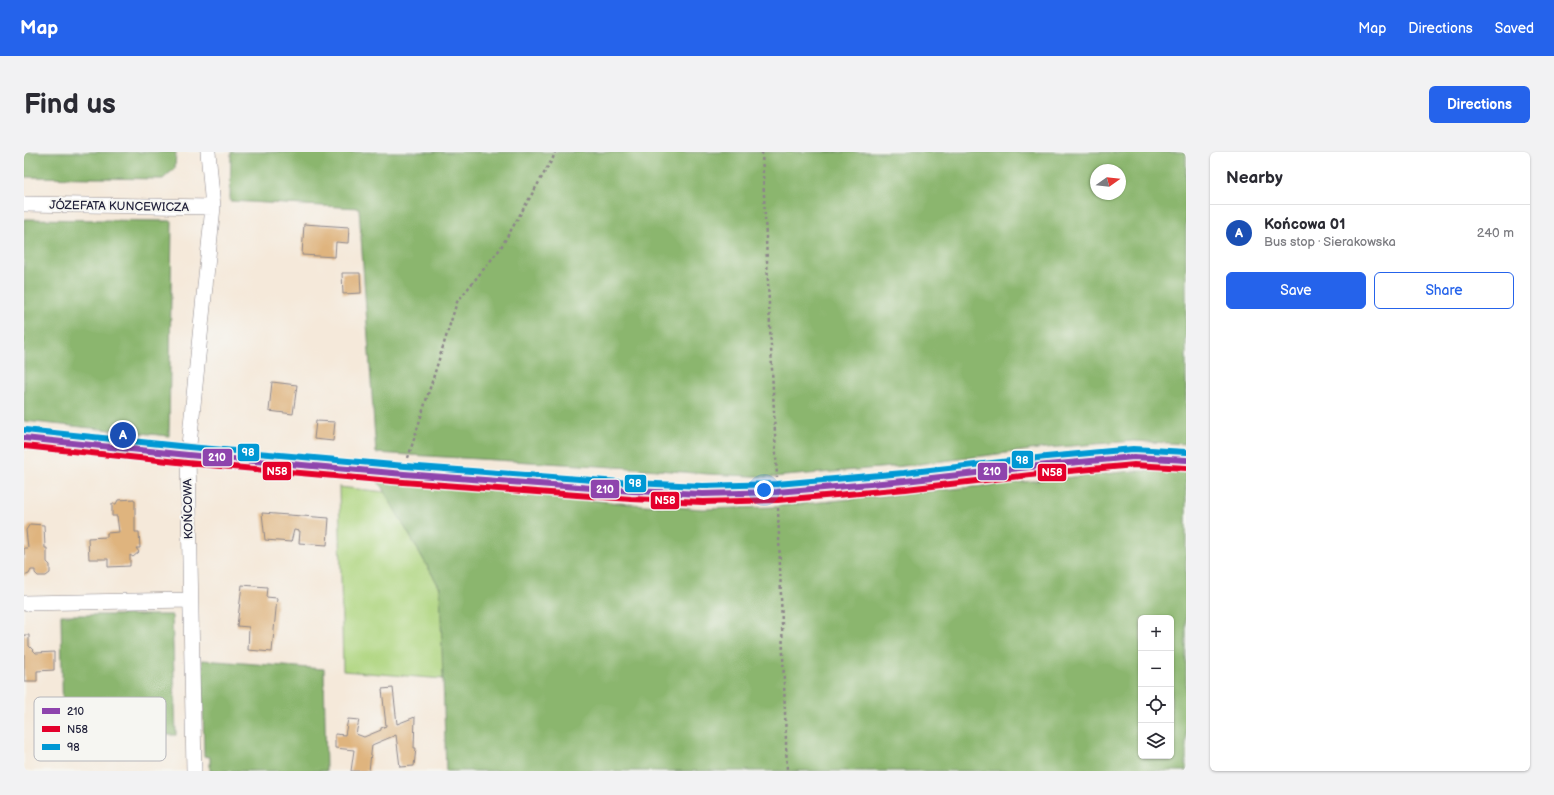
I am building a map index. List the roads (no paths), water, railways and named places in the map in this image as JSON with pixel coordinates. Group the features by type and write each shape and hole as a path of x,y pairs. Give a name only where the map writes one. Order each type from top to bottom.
{"street":[{"name":"KOŃCOWA","path":"194,771 188,455 213,207 208,152"},
{"name":"JÓZEFATA KUNCEWICZA","path":"24,204 213,207"},
{"path":"24,438 188,455 404,474 640,491 703,494 778,492 905,481 1134,457 1186,460"},
{"path":"24,603 190,600"}],"place":[{"name":"Końcowa 01","path":"123,435"}]}
